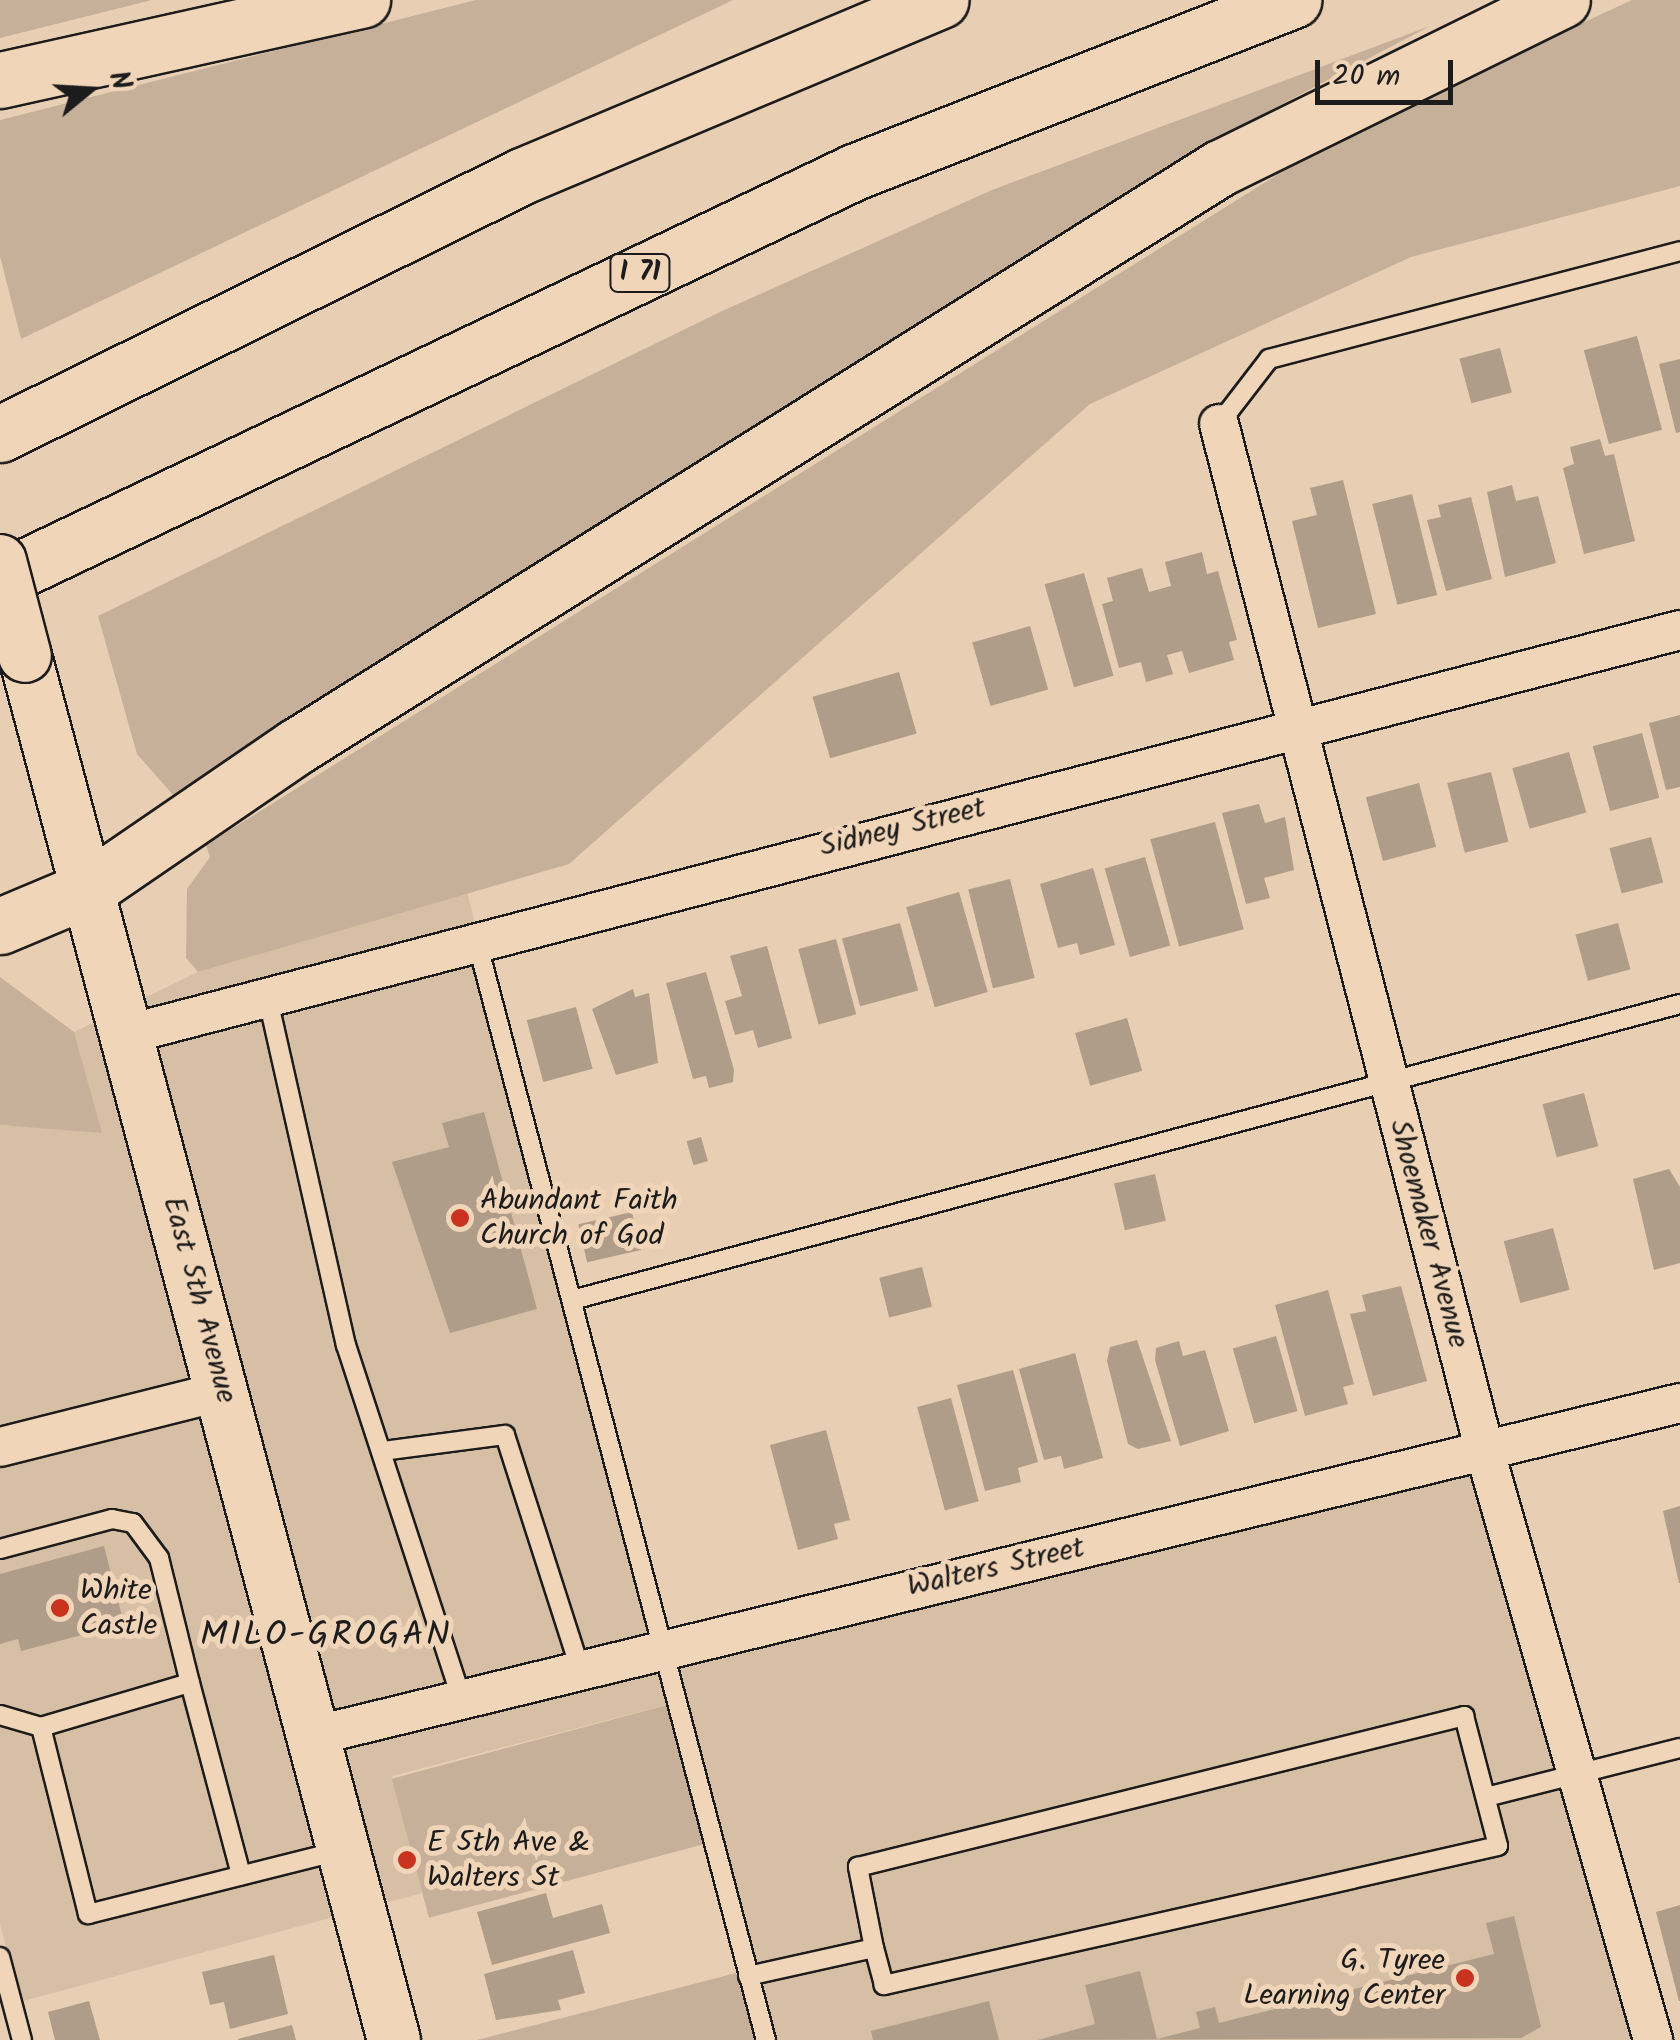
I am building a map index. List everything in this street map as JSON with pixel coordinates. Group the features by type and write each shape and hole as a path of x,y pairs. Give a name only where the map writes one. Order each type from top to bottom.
{"highway":[{"path":"0,80 362,0"},
{"path":"0,434 522,176 940,0"},
{"name":"I 71","path":"0,580 854,172 1294,0"},
{"path":"0,926 88,889 298,746 1220,168 1562,0"}],"main road":[{"name":"East 5th Avenue","path":"0,561 394,2040"}],"street":[{"name":"Shoemaker Avenue","path":"1219,424 1294,728 1485,1452 1652,2040"},
{"name":"Sidney Street","path":"128,1034 476,937 1680,630"},
{"path":"0,1448 222,1391"},
{"name":"Walters Street","path":"313,1736 1680,1403"}],"lane":[{"path":"1219,424 1268,359 1680,251"},
{"path":"476,937 576,1299 656,1650 766,2040"},
{"path":"267,995 337,1311 462,1699"},
{"path":"576,1299 1387,1079 1680,1004"},
{"path":"383,1451 505,1434 580,1668"},
{"path":"0,1549 112,1520 132,1523 159,1558 241,1875"},
{"path":"0,1715 41,1727 190,1683"},
{"path":"1464,1716 1498,1846 884,1985 874,1948 858,1867 1464,1716"},
{"path":"41,1727 88,1914 342,1850"},
{"path":"1486,1798 1680,1748"},
{"path":"748,1976 874,1948"},
{"path":"0,1957 22,2040"}],"shaded area":[{"path":"0,0 152,0 0,38"},
{"path":"476,0 733,0 21,339 0,256 0,120"},
{"path":"1632,0 1680,0 1680,186 1411,257 1090,404 569,864 198,972 186,958 187,889 210,857 206,845 1344,133"},
{"path":"1430,26 1220,137 174,796 137,754 98,616 720,312 992,190"},
{"path":"467,892 664,1654 1493,1446 1654,2040 755,2040 666,1705 392,1776 422,1893 20,2002 0,1924 0,1125 101,1132 74,1032 198,972"},
{"path":"0,977 74,1032 102,1133 0,1125"},
{"path":"667,1705 704,1844 429,1918 392,1779"},
{"path":"736,1973 755,2040 477,2040"}],"building":[{"path":"1637,336 1662,430 1609,444 1584,350"},
{"path":"1500,348 1512,392 1471,403 1459,359"},
{"path":"1680,359 1680,432 1676,433 1659,364"},
{"path":"1600,439 1605,456 1614,454 1635,541 1584,554 1563,468 1574,464 1570,447"},
{"path":"1343,480 1376,614 1318,628 1292,521 1317,515 1310,488"},
{"path":"1512,485 1516,501 1538,496 1556,563 1505,577 1487,492"},
{"path":"1412,494 1437,595 1397,605 1372,504"},
{"path":"1471,497 1492,579 1446,591 1427,520 1441,517 1438,505"},
{"path":"1202,552 1207,574 1218,571 1237,640 1229,642 1234,660 1189,673 1182,651 1167,655 1173,674 1146,682 1141,662 1119,668 1102,604 1113,601 1107,578 1142,568 1149,592 1171,586 1165,562"},
{"path":"1084,573 1113,676 1074,687 1045,584"},
{"path":"1030,626 1048,689 991,706 972,643"},
{"path":"899,672 917,734 830,758 812,697"},
{"path":"1680,715 1680,787 1666,790 1649,723"},
{"path":"1642,733 1659,798 1610,811 1593,746"},
{"path":"1569,752 1586,813 1530,829 1512,768"},
{"path":"1491,772 1508,842 1465,853 1447,783"},
{"path":"1419,783 1436,847 1383,861 1366,797"},
{"path":"1259,804 1265,823 1285,817 1294,870 1264,878 1270,898 1246,904 1222,813"},
{"path":"1215,822 1244,929 1179,947 1150,839"},
{"path":"1651,837 1663,882 1622,894 1609,848"},
{"path":"1145,857 1170,945 1130,957 1105,869"},
{"path":"1093,868 1115,945 1080,955 1077,943 1058,948 1040,884"},
{"path":"1010,879 1035,978 993,988 968,889"},
{"path":"959,892 988,992 935,1007 906,907"},
{"path":"900,923 918,991 860,1006 842,939"},
{"path":"1618,923 1630,969 1588,981 1575,934"},
{"path":"836,939 856,1014 819,1024 798,949"},
{"path":"767,946 792,1038 758,1048 753,1030 735,1035 725,1001 742,996 730,956"},
{"path":"706,972 734,1070 733,1082 709,1088 706,1076 693,1079 666,983"},
{"path":"633,989 635,997 649,993 658,1063 616,1075 592,1009"},
{"path":"576,1007 593,1069 543,1082 527,1020"},
{"path":"1127,1018 1142,1071 1090,1086 1075,1033"},
{"path":"1584,1093 1598,1146 1557,1157 1542,1104"},
{"name":"Abundant Faith Church of God","path":"484,1112 537,1309 450,1333 392,1162 449,1147 442,1123"},
{"path":"701,1137 708,1161 693,1165 687,1141"},
{"path":"1669,1169 1680,1187 1680,1263 1654,1270 1633,1179"},
{"path":"1155,1174 1166,1221 1125,1230 1114,1183"},
{"path":"632,1212 641,1250 587,1262 578,1224"},
{"path":"1553,1228 1570,1290 1520,1303 1504,1241"},
{"path":"922,1267 932,1307 889,1317 879,1278"},
{"path":"1401,1286 1427,1381 1373,1396 1350,1314 1366,1311 1362,1295"},
{"path":"1328,1290 1354,1384 1343,1387 1348,1404 1305,1416 1275,1305"},
{"path":"1276,1336 1297,1411 1254,1423 1233,1348"},
{"path":"1137,1340 1171,1441 1138,1449 1128,1444 1107,1361 1110,1347"},
{"path":"1179,1341 1183,1356 1205,1350 1229,1431 1180,1446 1155,1360 1156,1348"},
{"path":"1075,1353 1103,1458 1064,1469 1061,1456 1044,1460 1019,1369"},
{"path":"1013,1370 1038,1462 1018,1468 1021,1482 985,1491 957,1385"},
{"path":"951,1398 979,1501 945,1510 917,1407"},
{"path":"826,1430 850,1520 834,1524 838,1539 798,1550 770,1445"},
{"path":"1680,1506 1680,1583 1679,1583 1663,1511"},
{"name":"White Castle","path":"104,1546 124,1624 21,1651 18,1639 0,1644 0,1574"},
{"path":"546,1893 553,1918 602,1904 610,1933 492,1965 477,1912"},
{"path":"1680,1905 1680,2001 1679,2001 1656,1912"},
{"name":"G. Tyree Learning Center","path":"1514,1916 1541,2027 1521,2038 1038,2040 1095,2024 1085,1985 1140,1971 1157,2039 1200,2028 1196,2012 1215,2007 1219,2023 1494,1954 1486,1923"},
{"path":"573,1950 585,1993 558,2000 561,2010 496,2020 484,1974"},
{"path":"274,1955 288,2014 230,2029 224,2002 210,2005 202,1972"},
{"path":"89,2001 100,2040 55,2040 48,2012"},
{"path":"989,2001 999,2040 873,2040 871,2031"},
{"path":"292,2025 296,2040 238,2040 238,2039"}],"place":[{"name":"Abundant Faith Church of God","path":"460,1218"},
{"name":"White Castle","path":"60,1608"},
{"name":"E 5th Ave & Walters St","path":"407,1860"},
{"name":"G. Tyree Learning Center","path":"1465,1978"}],"district":[{"name":"MILO-GROGAN","path":"326,1636"}]}
